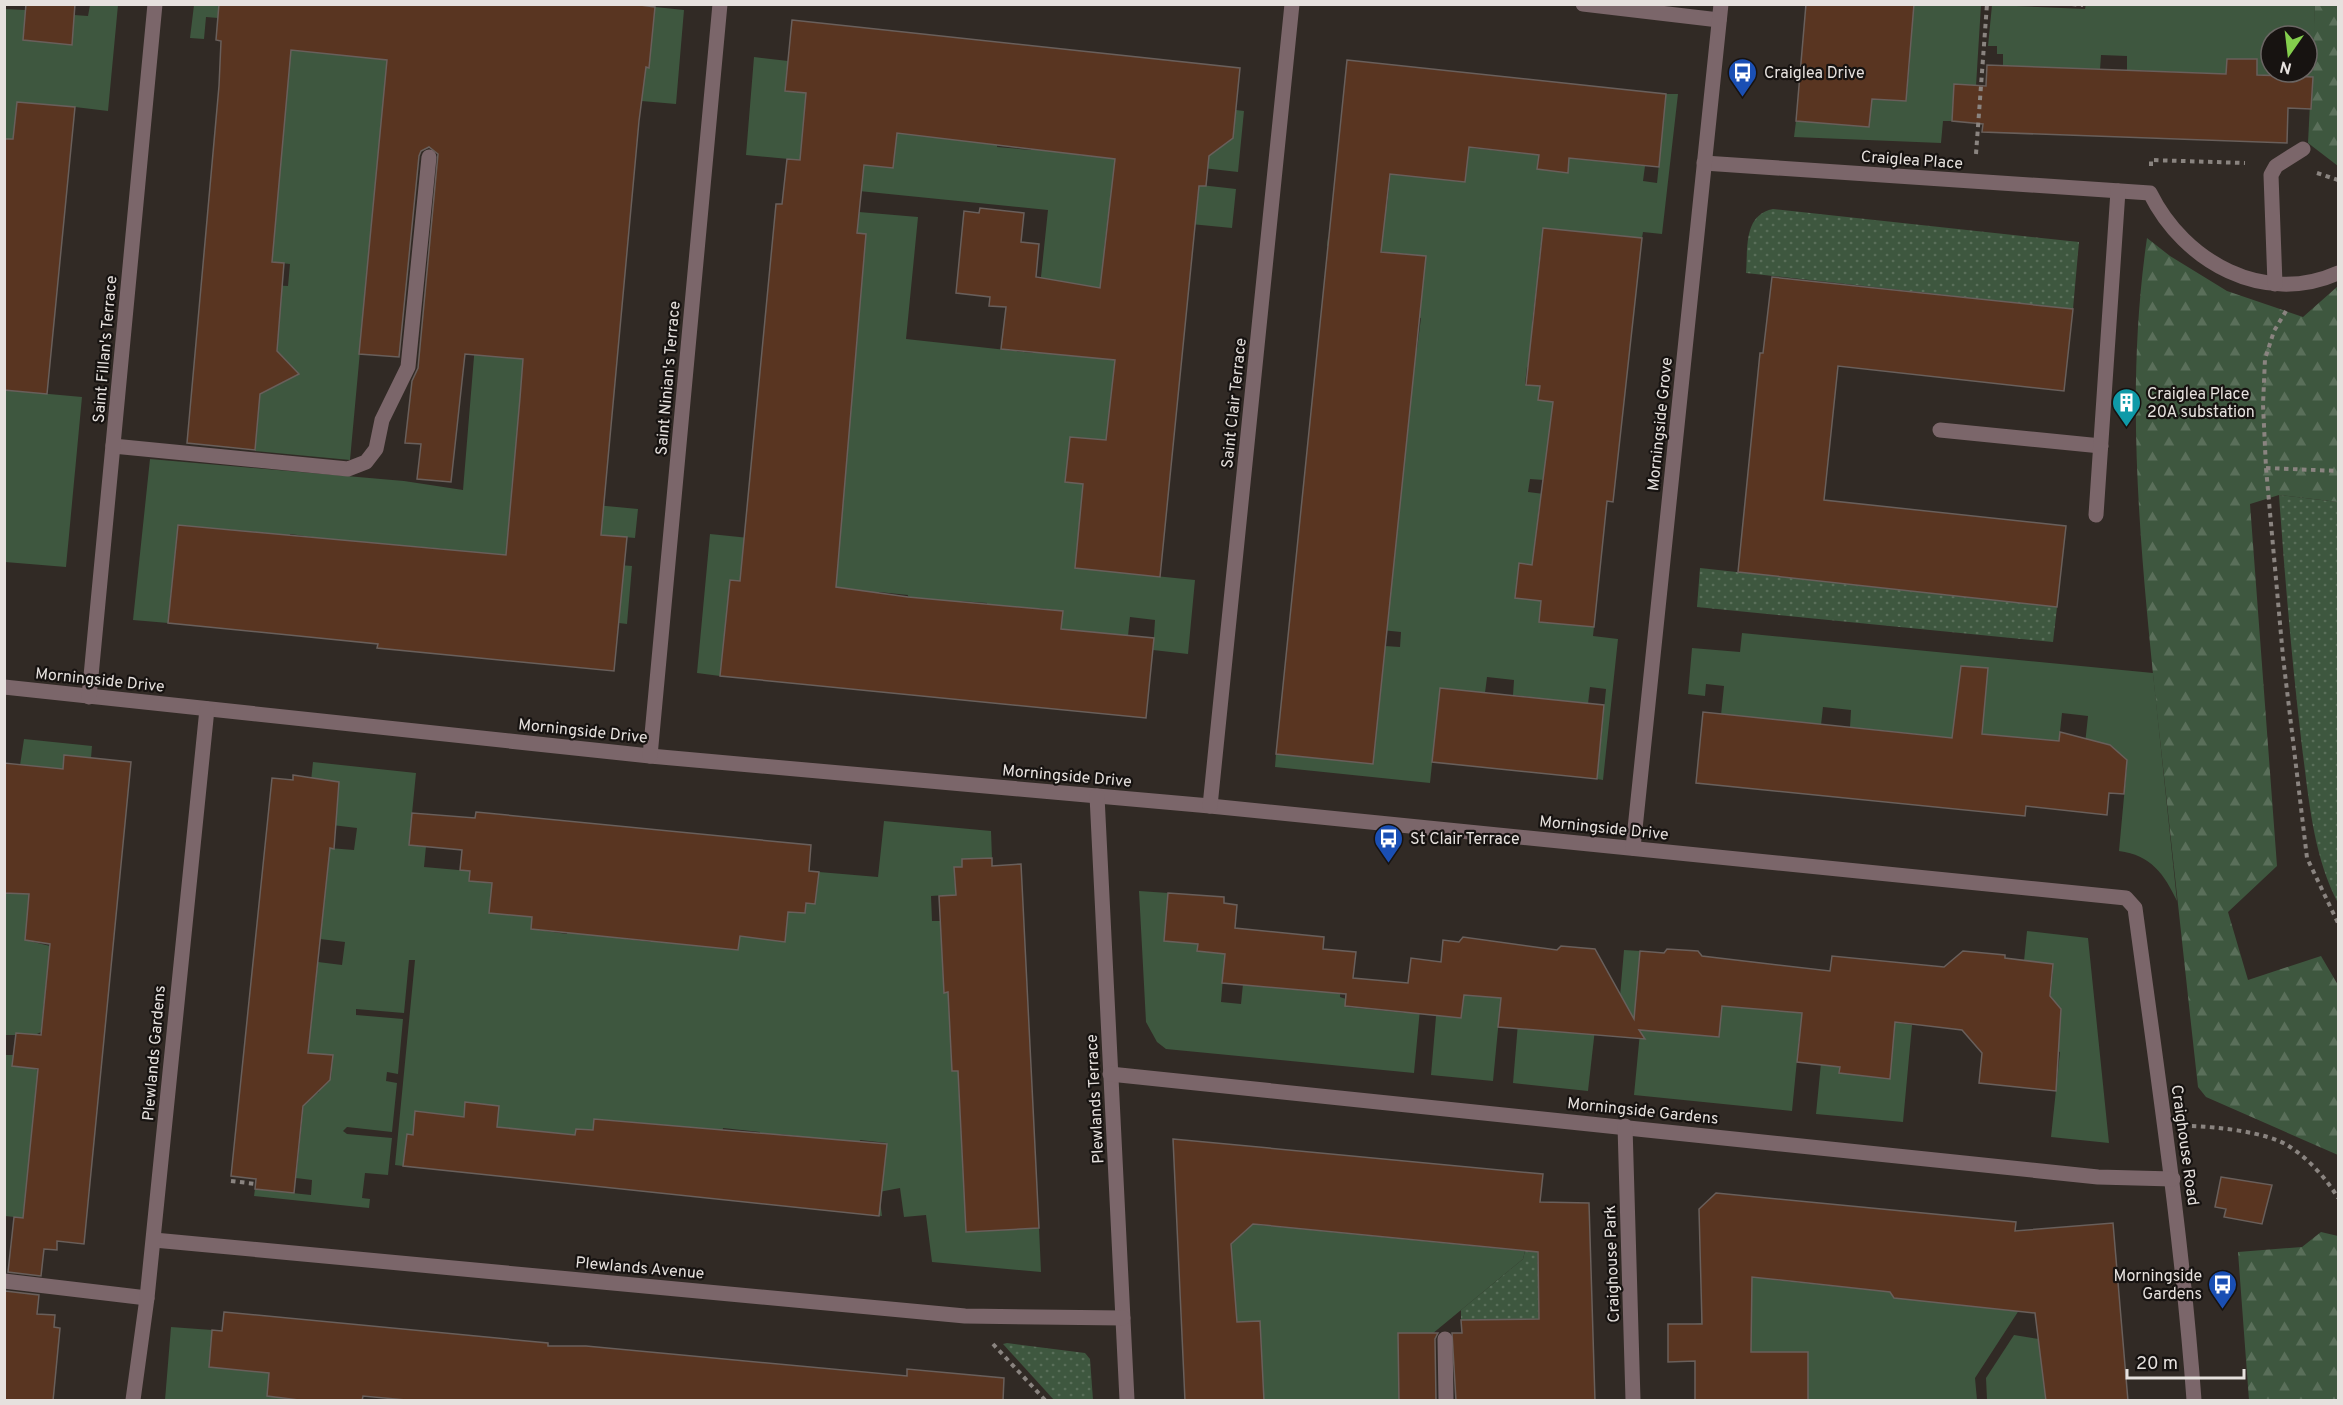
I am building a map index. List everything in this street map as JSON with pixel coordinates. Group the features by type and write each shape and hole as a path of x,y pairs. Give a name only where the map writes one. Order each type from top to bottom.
{"street":[{"name":"Saint Fillan's Terrace","path":"88,696 155,4"},
{"name":"Saint Ninian's Terrace","path":"650,756 720,4"},
{"name":"Saint Clair Terrace","path":"1210,806 1292,4"},
{"path":"1583,4 1719,20"},
{"name":"Morningside Grove","path":"1633,848 1721,4"},
{"path":"2275,284 2270,180 2276,166 2303,149"},
{"path":"113,446 348,469 366,462 376,449 382,420 408,367 429,157"},
{"name":"Craiglea Place","path":"1704,163 2150,194"},
{"path":"2096,515 2118,192"},
{"path":"2150,194 2171,229 2202,257 2239,276 2275,284 2301,283 2338,273"},
{"path":"1940,430 2101,446"},
{"name":"Morningside Drive","path":"4,687 650,756 1210,806 2126,898"},
{"name":"Plewlands Gardens","path":"132,1401 154,1240 207,709"},
{"name":"Plewlands Terrace","path":"1097,796 1127,1401"},
{"name":"Craighouse Road","path":"2126,898 2135,908 2173,1179 2185,1280 2194,1401"},
{"name":"Morningside Gardens","path":"1110,1074 2097,1177 2173,1179"},
{"name":"Craighouse Park","path":"1625,1126 1633,1401"},
{"name":"Plewlands Avenue","path":"154,1240 965,1316 1123,1318"},
{"path":"4,1281 147,1298"},
{"path":"1445,1339 1446,1401"}],"path":[{"path":"1974,182 1987,4"},
{"path":"2072,4 2083,5"},
{"path":"2150,194 2151,160 2256,164 2265,170 2270,180"},
{"path":"2301,283 2274,331 2265,359 2263,405 2266,468 2283,657 2307,858 2338,923"},
{"path":"2266,468 2338,471"},
{"path":"2164,1126 2224,1126 2287,1145 2327,1180 2338,1198"},
{"path":"231,1181 256,1184"},
{"path":"965,1316 1046,1401"}],"green space":[{"path":"1914,4 1981,5 1976,86 1954,85 1952,121 1943,121 1941,143 1794,137 1796,121 1869,127 1872,92 1880,99 1906,101 1910,60 1884,58"},
{"path":"2086,4 2315,5 2314,24 2259,24 2259,75 2257,75 2257,59 2227,59 2226,74 2127,70 2127,56 2101,55 2100,70 2003,66 2003,54 1997,54 1997,46 1988,46 1992,5 2085,9"},
{"path":"90,5 118,5 108,111 75,107 13,139 5,139 4,9 25,10 30,20 25,24 24,40 47,42 74,15 88,16"},
{"path":"194,5 219,5 218,18 206,17 204,39 190,38"},
{"path":"2315,5 2338,5 2338,166 2308,143 2311,84 2319,84 2319,24 2314,24"},
{"path":"655,7 684,10 676,104 607,98 524,343 522,374 545,376 542,414 519,413 516,441 539,443 535,484 512,482 511,497 638,509 635,538 592,534 608,564 632,566 627,624 619,623 519,556 489,554 442,576 445,549 410,546 407,572 385,570 378,644 367,643 312,537 290,534 279,633 257,632 266,533 222,529 198,550 200,527 178,525 168,623 133,620 150,459 404,481 463,490 488,187 383,102 350,460 255,451 261,381 282,383 289,376 263,357 270,285 288,286 290,264 272,262 287,92 252,44 648,68"},
{"path":"754,57 788,61 785,91 900,103 998,125 997,147 1031,150 1033,129 1079,134 1078,155 1111,158 1114,137 1174,182 1236,189 1232,228 1108,216 1104,250 1125,253 1100,288 1092,287 1115,360 1106,447 1070,437 1066,482 1093,485 1075,568 1195,580 1188,654 1153,650 1155,620 1130,617 1128,636 1061,630 1063,611 1039,608 1036,627 985,624 987,603 959,601 957,620 906,614 908,595 879,592 877,613 730,580 720,676 697,673 710,534 838,547 866,234 857,233 859,212 918,217 906,339 1033,353 1048,210 819,187 821,162 746,155"},
{"path":"1666,94 1678,94 1662,234 1643,232 1642,238 1543,228 1538,268 1562,271 1560,293 1536,290 1532,322 1557,325 1551,370 1527,367 1525,384 1540,386 1538,400 1556,402 1544,480 1530,479 1528,492 1576,498 1593,512 1539,507 1536,535 1603,542 1602,552 1547,547 1545,566 1519,563 1541,601 1539,622 1594,627 1593,636 1618,639 1603,780 1597,779 1606,689 1590,687 1588,704 1513,695 1514,680 1487,677 1485,693 1440,688 1430,783 1275,767 1276,754 1373,764 1385,646 1400,647 1401,632 1371,629 1398,347 1417,349 1421,318 1395,315 1426,256 1327,246 1328,237 1355,240 1387,206 1393,153 1463,147 1539,155 1538,169 1567,173 1569,158 1645,166 1643,181 1657,183"},
{"path":"1236,110 1244,111 1238,172 1194,167"},
{"path":"1773,209 2079,242 2073,309 1746,273 1749,234 1752,226 1763,212"},
{"path":"2147,238 2170,256 2227,291 2303,317 2338,286 2338,502 2279,495 2250,504 2277,866 2228,912 2248,980 2321,956 2338,985 2338,1155 2206,1097 2198,1087 2145,595 2137,475 2137,356 2140,297"},
{"path":"5,390 82,397 66,567 5,562"},
{"path":"2279,495 2338,502 2338,903 2317,847 2310,807 2292,653"},
{"path":"1700,568 2057,607 2053,642 1697,607"},
{"path":"1742,633 2153,673 2177,901 2167,882 2155,867 2140,857 2119,851 2127,764 2116,755 2116,750 2110,745 2085,744 2088,716 2062,713 2059,741 1981,741 1955,720 1952,738 1850,727 1851,710 1823,707 1821,725 1721,715 1724,686 1706,684 1705,696 1688,694 1692,648 1740,652"},
{"path":"24,739 92,746 91,758 61,795 29,898 25,940 50,946 41,1032 35,1035 5,1035 5,864"},
{"path":"313,762 416,773 409,844 426,846 424,867 470,871 469,881 495,884 534,905 531,929 567,934 570,907 619,912 617,938 652,942 655,914 702,946 738,950 741,924 784,911 805,913 806,903 815,904 819,872 878,877 884,821 991,831 992,858 962,859 962,867 954,868 956,900 947,901 947,895 931,896 932,921 949,921 942,956 944,992 953,992 950,1030 952,1071 958,1071 963,1172 973,1172 967,1232 1039,1228 1041,1272 932,1262 926,1215 904,1217 900,1188 879,1192 882,1216 863,1214 882,1184 887,1143 860,1140 858,1164 797,1136 780,1134 777,1155 758,1153 760,1132 723,1128 715,1197 704,1129 688,1127 685,1147 648,1124 595,1119 593,1130 576,1129 575,1135 497,1127 499,1106 466,1102 463,1124 430,1113 415,1111 414,1120 419,1121 424,1136 407,1134 403,1166 395,1165 415,960 409,960 404,1013 356,1009 356,1015 403,1019 398,1074 387,1072 386,1081 397,1083 392,1132 347,1127 343,1131 347,1134 392,1138 388,1175 365,1173 362,1198 370,1199 369,1208 254,1196 255,1189 311,1195 312,1180 296,1178 305,1091 312,1096 319,1092 321,1078 331,1078 333,1056 308,1053 318,962 342,965 345,942 320,939 329,848 354,850 357,828 332,825 338,788 332,781 311,781"},
{"path":"1139,891 1168,893 1198,944 1225,954 1221,1002 1241,1004 1247,943 1257,986 1318,992 1319,984 1342,974 1340,997 1346,999 1346,1007 1407,1013 1422,988 1414,1073 1166,1049 1157,1042 1146,1022"},
{"path":"2027,931 2088,938 2109,1143 2051,1137 2060,1052 2056,1051 2050,1000 2053,972 2045,963 2024,961"},
{"path":"1624,950 1640,951 1635,1004 1677,1009 1675,1033 1719,1037 1721,1013 1717,959 1774,1010 1815,1015 1820,970 1830,971 1841,1050 1839,1073 1890,1079 1895,1022 1912,1025 1903,1122 1816,1114 1824,1032 1800,1029 1792,1111 1634,1095 1641,1022 1618,1020"},
{"path":"1438,993 1501,998 1493,1081 1431,1075"},
{"path":"1518,1023 1595,1029 1588,1091 1513,1083"},
{"path":"5,1055 14,1055 38,1071 23,1218 5,1216"},
{"path":"1239,1223 1525,1251 1523,1259 1432,1334 1398,1334 1399,1400 1264,1400 1237,1322 1229,1225 1241,1235 1246,1231"},
{"path":"1537,1232 1541,1400 1492,1320 1461,1320 1461,1310 1523,1259 1525,1251 1535,1251"},
{"path":"2321,1232 2338,1236 2338,1400 2249,1400 2238,1252 2302,1247"},
{"path":"1752,1251 1775,1280 1890,1292 1894,1298 2006,1310 2025,1301 1975,1378 1977,1400 1808,1400 1724,1376 1695,1376 1694,1324 1701,1323 1701,1310 1751,1308"},
{"path":"171,1327 212,1330 209,1367 269,1373 267,1396 320,1400 165,1400"},
{"path":"2014,1335 2039,1339 2046,1400 1987,1400 1986,1378"},
{"path":"1003,1344 1085,1353 1090,1359 1093,1400 1054,1400"}],"building":[{"path":"26,4 75,4 72,45 23,40"},
{"path":"219,4 633,4 655,7 649,68 646,67 639,121 601,535 627,537 614,671 377,648 378,644 168,623 178,525 506,555 520,398 523,359 465,354 451,482 417,479 421,444 405,443 412,381 418,368 438,154 429,147 421,151 419,156 399,357 359,354 387,60 291,50 272,262 284,263 277,351 299,374 260,394 255,450 187,443 219,86 221,41 216,40"},
{"path":"1806,4 1914,4 1906,101 1872,99 1869,127 1796,121"},
{"path":"792,20 1240,68 1233,138 1209,156 1206,186 1199,186 1160,577 1075,568 1083,484 1065,482 1070,437 1106,440 1115,360 1001,349 1006,307 989,306 990,297 956,293 964,211 979,213 980,208 1024,213 1021,242 1039,244 1036,277 1100,288 1115,159 897,133 893,168 864,165 857,233 866,234 836,587 908,597 1063,611 1061,629 1154,638 1146,718 720,676 730,580 740,581 776,204 782,204 787,159 800,160 806,93 785,91"},
{"path":"2227,59 2257,59 2259,84 2313,84 2311,109 2288,108 2287,143 1982,132 1983,124 1952,121 1954,84 1986,86 1987,65 2226,74"},
{"path":"1347,60 1666,94 1659,167 1569,158 1568,173 1537,169 1539,155 1469,147 1465,182 1390,174 1381,252 1426,256 1373,764 1276,754"},
{"path":"17,102 75,107 47,394 4,390 4,139 13,139"},
{"path":"1543,228 1642,238 1613,502 1607,501 1594,627 1539,622 1541,601 1515,598 1519,563 1532,565 1553,402 1538,400 1540,386 1526,385"},
{"path":"1772,277 2073,309 2064,391 1838,366 1824,500 2066,526 2057,607 1738,572 1760,353 1763,353"},
{"path":"1961,666 1988,668 1982,734 2059,741 2060,732 2110,745 2127,760 2124,794 2109,793 2107,815 2026,806 2025,816 1696,783 1703,712 1952,738"},
{"path":"1440,688 1604,705 1597,779 1432,762"},
{"path":"64,755 131,762 84,1244 57,1241 57,1250 44,1249 41,1276 8,1272 14,1217 23,1218 38,1069 12,1066 16,1033 41,1035 50,944 25,940 29,894 4,893 4,763 63,769"},
{"path":"293,775 339,782 334,849 330,848 308,1053 333,1055 330,1080 303,1106 294,1193 255,1189 256,1179 231,1176 272,778 293,780"},
{"path":"476,812 811,845 809,871 819,872 815,904 806,903 805,913 788,912 785,942 740,936 738,950 531,929 532,917 489,913 492,883 469,881 470,871 460,870 462,850 409,845 412,813 475,818"},
{"path":"992,858 992,866 1021,864 1039,1228 966,1232 958,1071 952,1071 948,992 944,993 939,896 956,895 954,867 962,867 962,859"},
{"path":"1168,893 1224,897 1224,903 1237,905 1235,928 1324,937 1323,949 1356,952 1353,978 1408,983 1411,958 1441,962 1443,940 1459,942 1463,937 1557,950 1561,946 1595,949 1634,1019 1640,951 1664,953 1667,949 1698,951 1702,956 1830,971 1832,956 1944,967 1963,951 2005,955 2005,958 2053,964 2050,996 2061,1009 2056,1091 1979,1083 1982,1053 1962,1030 1895,1022 1890,1079 1839,1073 1840,1067 1797,1062 1802,1013 1722,1006 1719,1037 1639,1030 1645,1039 1498,1027 1501,998 1464,995 1461,1018 1345,1006 1346,994 1222,983 1225,954 1197,951 1198,944 1164,941"},
{"path":"465,1102 499,1106 497,1127 575,1135 576,1129 593,1130 594,1119 887,1144 879,1216 403,1166 407,1134 413,1135 415,1111 464,1117"},
{"path":"1173,1139 1543,1174 1540,1202 1589,1203 1595,1401 1456,1401 1452,1333 1462,1333 1461,1320 1539,1319 1538,1252 1253,1224 1231,1244 1237,1322 1260,1321 1264,1401 1185,1401"},
{"path":"2221,1177 2272,1185 2262,1224 2224,1217 2226,1209 2215,1207"},
{"path":"1716,1193 2016,1222 2015,1231 2113,1223 2128,1401 2046,1401 2035,1313 1894,1298 1890,1292 1752,1277 1751,1352 1808,1352 1808,1401 1695,1401 1695,1361 1668,1362 1668,1324 1702,1324 1699,1209"},
{"path":"5,1291 39,1295 37,1314 55,1315 54,1327 60,1328 53,1401 4,1401"},
{"path":"224,1312 548,1343 548,1346 586,1346 907,1376 907,1369 1004,1378 1003,1401 417,1401 363,1396 362,1401 307,1401 267,1396 269,1373 209,1367 212,1330 222,1331"},
{"path":"1398,1333 1438,1333 1435,1339 1436,1401 1399,1401"}],"place":[{"name":"Craiglea Drive","path":"1743,98"},
{"name":"Craiglea Place 20A substation","path":"2126,428"},
{"name":"St Clair Terrace","path":"1389,864"},
{"name":"Morningside Gardens","path":"2223,1310"}]}
